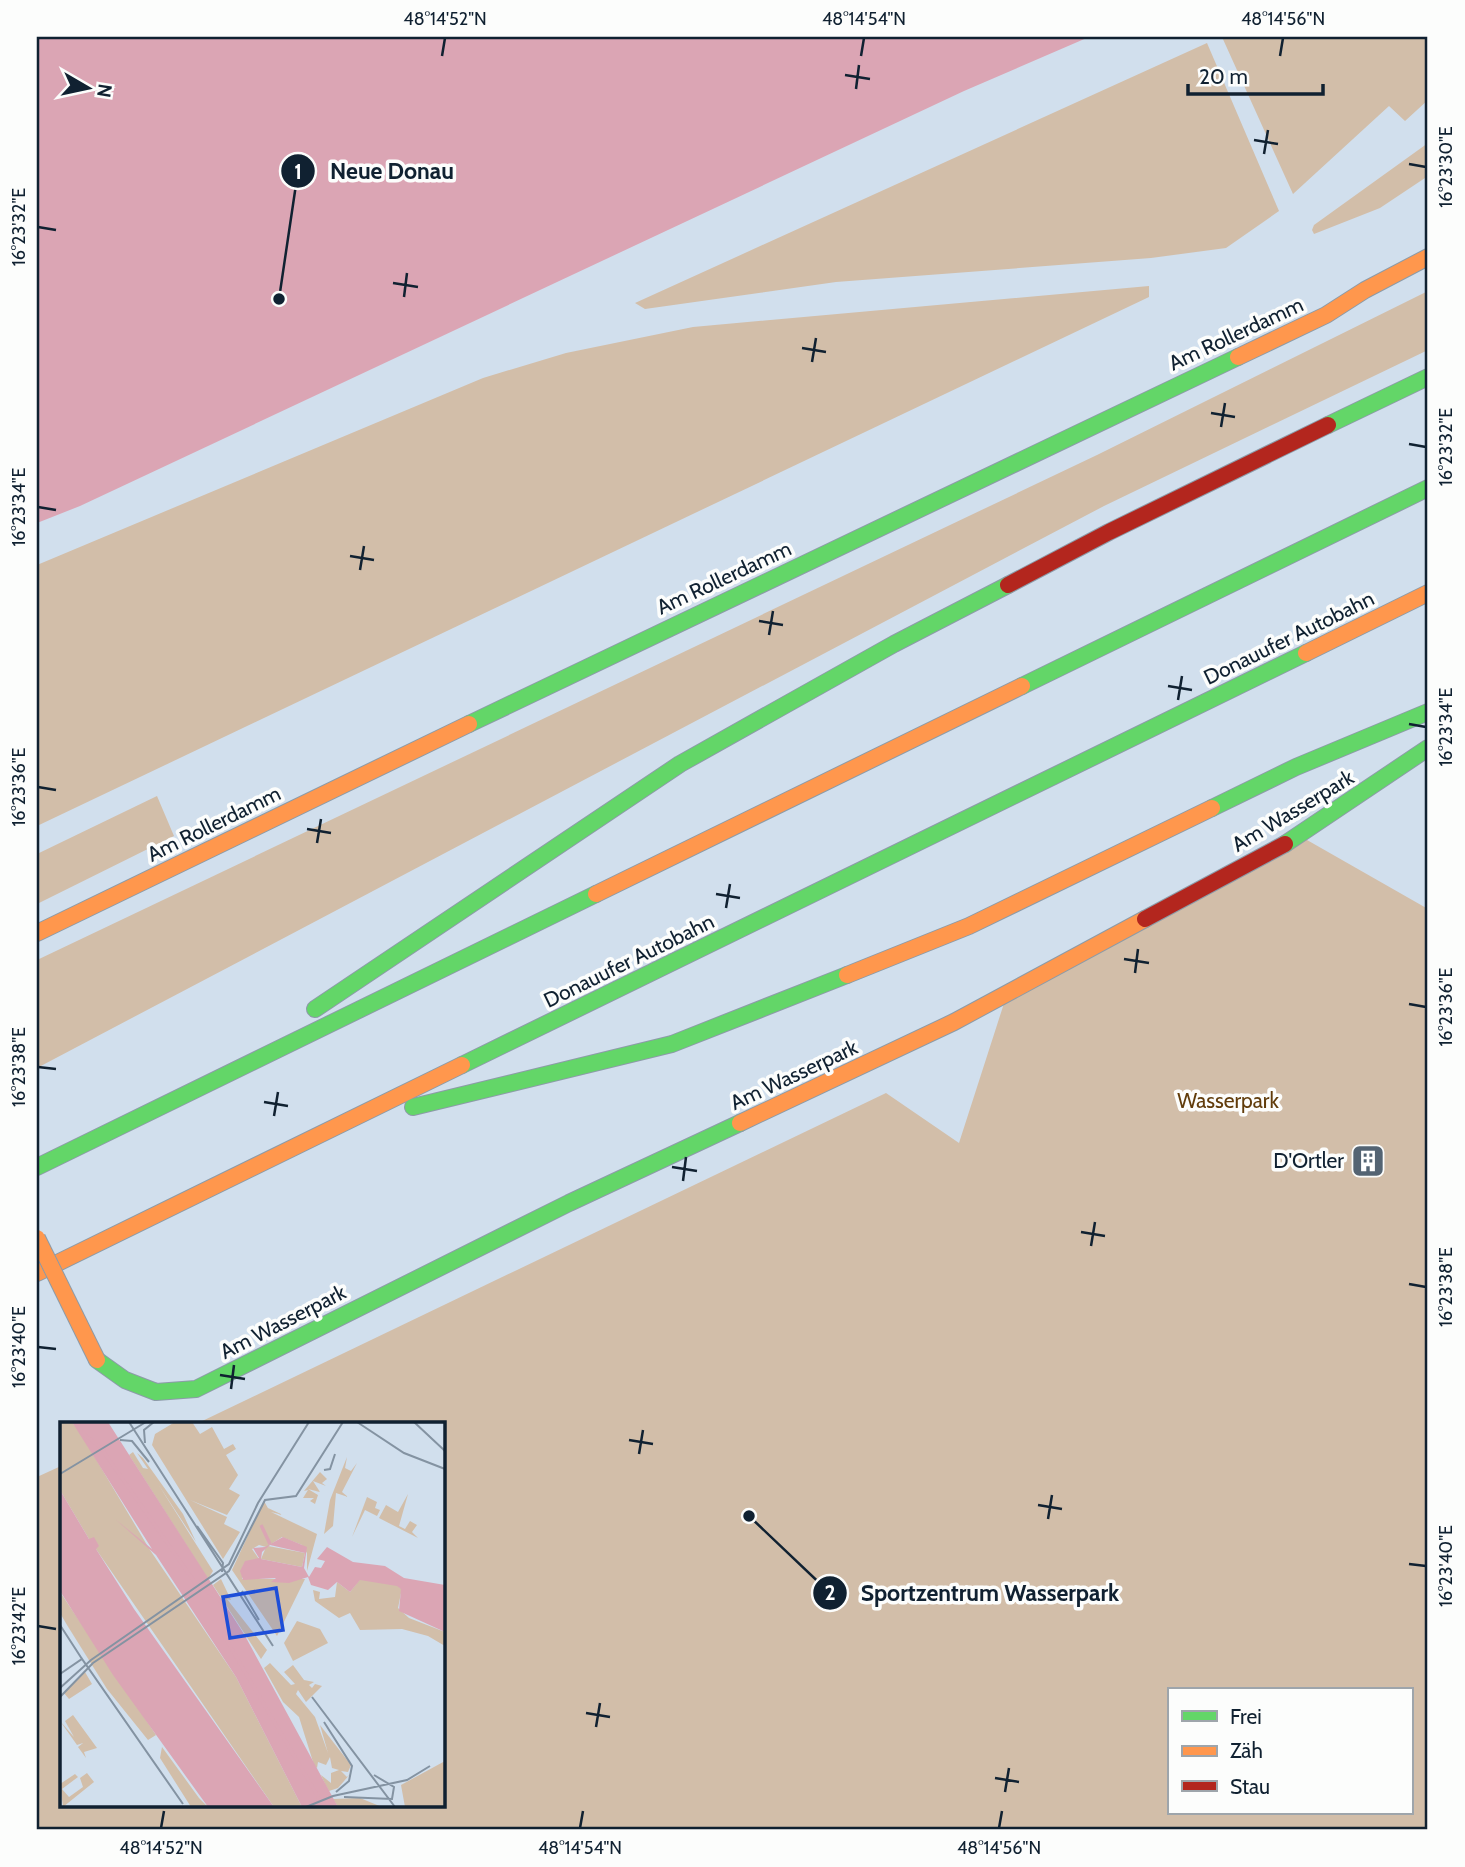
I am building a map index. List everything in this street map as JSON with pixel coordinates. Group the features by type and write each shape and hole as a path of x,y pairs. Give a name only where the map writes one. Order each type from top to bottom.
{"main road":[{"name":"Am Rollerdamm","path":"37,933 618,652 1326,315 1365,290 1428,257"},
{"path":"195,1090 680,764 894,644 1097,538 1428,377"},
{"path":"37,1167 1428,488"},
{"name":"Donauufer Autobahn","path":"37,1273 1428,593"},
{"path":"340,1126 672,1044 970,926 1296,767 1428,712"},
{"name":"Am Wasserpark","path":"37,1238 97,1360 125,1380 156,1392 196,1390 569,1203 954,1022 1300,835 1428,748"}],"green space":[{"path":"1222,37 1428,37 1428,100 1405,121 1389,106 1293,194"},
{"path":"1207,43 1279,211 1226,248 1151,258 836,282 645,309 635,303"},
{"path":"1428,143 1428,176 1380,208 1314,234 1314,225"},
{"path":"1149,286 1149,297 37,826 37,565 483,378 566,353 693,327"},
{"path":"1428,291 1428,350 1104,506 37,1068 37,960 1097,455"},
{"path":"157,796 174,836 37,904 37,854"},
{"name":"Wasserpark","path":"1300,836 1428,909 1428,1830 37,1830 37,1477 60,1466 60,1808 444,1808 444,1422 200,1422 886,1093 959,1143 1007,994"}],"shaded area":[{"path":"37,37 1089,37 964,91 80,506 37,523"}],"traffic: fast":[{"path":"469,724 1238,357"},
{"path":"1328,425 1428,377"},
{"path":"1022,686 1428,488"},
{"path":"315,1009 680,764 894,644 1008,585"},
{"path":"462,1065 1306,653"},
{"path":"1212,808 1296,767 1428,712"},
{"path":"1285,844 1428,748"},
{"path":"37,1167 596,894"},
{"path":"413,1107 672,1044 847,975"},
{"path":"97,1360 125,1380 156,1392 196,1389 569,1203 740,1123"}],"traffic: slow":[{"path":"1238,357 1326,315 1365,290 1428,257"},
{"path":"1306,653 1428,593"},
{"path":"596,894 1022,686"},
{"path":"37,933 469,724"},
{"path":"847,975 969,926 1212,808"},
{"path":"740,1123 954,1022 1145,919"},
{"path":"37,1273 462,1065"},
{"path":"37,1238 97,1360"}],"traffic: jam":[{"path":"1008,585 1109,532 1328,425"},
{"path":"1145,919 1285,844"}],"place":[{"name":"Neue Donau","path":"279,299"},
{"name":"D'Ortler","path":"1368,1161"},
{"name":"Sportzentrum Wasserpark","path":"749,1516"}]}
